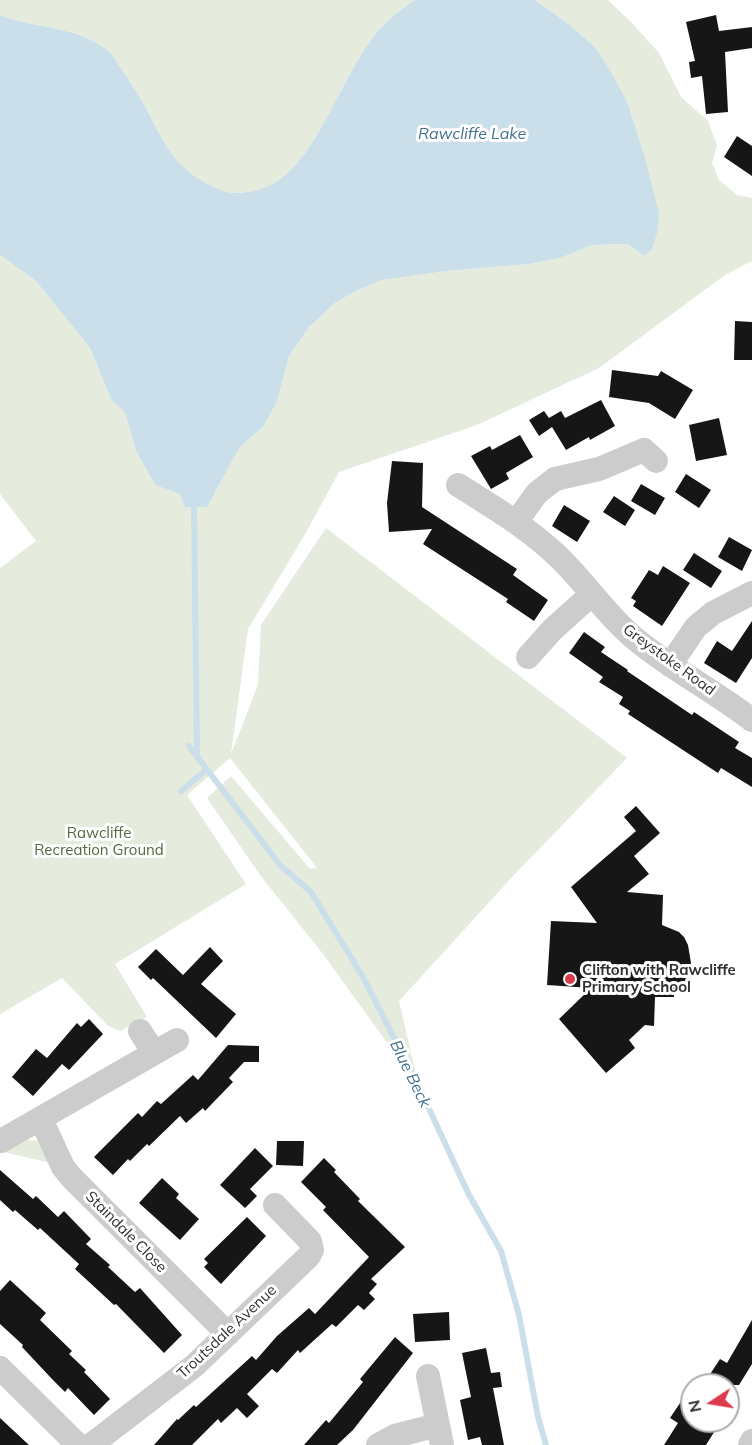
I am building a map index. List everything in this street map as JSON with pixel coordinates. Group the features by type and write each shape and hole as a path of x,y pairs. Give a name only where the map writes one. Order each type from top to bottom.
{"street":[{"path":"516,522 537,493 555,479 599,470 648,449"},
{"name":"Greystoke Road","path":"458,485 516,522 552,550 621,627 670,665 729,702 752,720"},
{"path":"670,665 696,627 713,613 752,593"},
{"path":"528,657 552,630 591,595"},
{"path":"140,1031 154,1053"},
{"path":"1,1141 177,1040"},
{"name":"Staindale Close","path":"41,1119 63,1167 71,1177 228,1334"},
{"name":"Troutsdale Avenue","path":"91,1445 194,1366 309,1256 312,1250 310,1241 275,1205"},
{"path":"0,1368 78,1445"},
{"path":"378,1445 395,1436 440,1435 428,1376"}],"green space":[{"path":"0,0 415,0 383,25 362,52 319,132 294,167 270,185 253,191 236,193 209,185 181,164 164,142 144,104 109,52 82,36 0,15"},
{"name":"Rawcliffe Recreation Ground","path":"535,0 608,0 659,53 681,97 708,121 717,145 712,163 719,180 737,195 752,198 752,261 725,275 599,368 477,425 339,472 304,536 248,629 231,754 258,685 261,625 326,528 627,758 514,875 399,1001 419,1087 323,954 260,875 207,798 231,776 310,869 317,868 230,758 187,795 246,884 115,964 147,1017 120,1031 108,1026 62,978 0,1014 0,568 36,541 0,494 0,255 36,281 90,348 111,399 125,413 136,451 155,485 181,494 215,493 240,447 263,427 277,402 289,356 309,327 335,303 356,291 382,280 447,271 529,264 560,258 592,245 628,244 644,256 595,47"},
{"path":"28,1140 40,1141 51,1163 4,1152"}],"water":[{"name":"Rawcliffe Lake","path":"415,0 535,0 595,47 627,102 645,158 659,213 657,233 652,249 644,256 628,244 592,245 560,258 529,264 447,271 382,280 356,291 335,303 309,327 289,356 277,402 263,427 240,447 207,507 185,507 180,494 155,485 136,451 125,413 111,399 90,348 36,281 0,255 0,15 82,36 107,50 144,104 164,142 181,164 209,185 236,193 253,191 270,185 294,167 319,132 362,52 383,25"}],"building":[{"path":"716,15 719,31 752,27 752,48 725,52 728,112 706,114 702,76 691,78 689,62 695,61 686,22"},
{"path":"737,136 752,146 752,176 724,157"},
{"path":"735,321 752,322 752,360 734,360"},
{"path":"612,370 658,376 661,371 693,390 675,419 649,403 609,397"},
{"path":"601,400 615,426 566,450 552,427 539,436 529,420 544,411 549,418 561,411 565,418"},
{"path":"719,418 727,455 696,461 689,425"},
{"path":"520,435 533,457 506,473 509,479 491,489 471,456 490,446 492,450"},
{"path":"392,461 423,463 422,507 517,569 513,575 548,600 534,621 506,602 508,599 423,544 432,529 389,532 387,503"},
{"path":"686,474 711,490 699,508 675,492"},
{"path":"641,484 665,498 655,515 631,501"},
{"path":"614,496 635,510 625,526 603,512"},
{"path":"564,505 590,521 577,542 552,526"},
{"path":"729,537 752,550 742,571 718,557"},
{"path":"694,553 722,571 711,588 683,570"},
{"path":"663,566 690,583 662,626 633,606 636,601 631,598 649,570 658,575"},
{"path":"752,621 752,658 736,683 704,663 717,641 732,651"},
{"path":"584,632 605,647 601,652 627,671 692,715 694,712 739,742 735,748 752,758 752,787 721,768 718,773 628,714 630,711 619,704 623,697 599,682 603,677 569,653"},
{"path":"636,806 660,833 634,856 649,874 627,892 663,895 662,925 679,932 684,937 691,963 686,980 674,991 674,997 655,997 654,1026 645,1025 629,1040 635,1048 606,1073 559,1019 591,988 547,985 551,921 597,923 571,887 636,831 624,817"},
{"path":"210,947 223,961 201,984 236,1014 216,1038 153,978 151,980 138,967 156,949 183,975"},
{"path":"89,1019 103,1034 69,1070 62,1064 33,1096 12,1077 36,1049 47,1058 77,1023 81,1027"},
{"path":"228,1045 259,1046 259,1062 244,1062 229,1078 233,1082 205,1111 203,1108 186,1123 180,1116 149,1146 147,1144 130,1161 128,1159 113,1175 94,1157 138,1113 142,1117 157,1101 161,1104 193,1075 198,1080"},
{"path":"277,1141 304,1141 303,1166 276,1165"},
{"path":"255,1148 273,1166 250,1189 257,1196 245,1208 220,1185"},
{"path":"324,1158 360,1199 358,1201 405,1247 371,1279 377,1284 369,1293 375,1299 364,1310 358,1305 336,1327 332,1324 300,1353 298,1350 277,1373 272,1369 247,1394 259,1406 247,1418 237,1408 221,1423 218,1419 192,1445 154,1445 177,1419 194,1405 196,1407 252,1356 256,1360 277,1336 309,1308 315,1314 369,1257 323,1210 326,1207 301,1182"},
{"path":"0,1170 33,1199 36,1196 58,1217 64,1211 91,1239 86,1244 110,1265 108,1267 135,1292 140,1288 182,1335 164,1353 116,1304 114,1305 75,1269 79,1264 40,1228 38,1230 0,1200"},
{"path":"162,1178 179,1194 176,1198 199,1219 180,1240 139,1203"},
{"path":"247,1217 266,1236 221,1284 204,1267 208,1263 204,1259"},
{"path":"10,1280 46,1313 40,1320 72,1351 69,1354 110,1399 94,1415 68,1388 65,1392 22,1347 23,1345 0,1324 0,1291"},
{"path":"449,1312 450,1340 415,1342 413,1314"},
{"path":"752,1320 752,1364 740,1383 740,1373 711,1373 720,1359 727,1363"},
{"path":"395,1337 413,1353 353,1430 337,1445 304,1445 326,1420 329,1423 363,1382 360,1379"},
{"path":"486,1348 491,1373 500,1372 502,1387 493,1388 504,1445 482,1445 480,1437 468,1440 460,1400 471,1397 462,1353"},
{"path":"680,1403 680,1433 714,1433 706,1445 664,1445 678,1423 670,1418"},
{"path":"0,1418 29,1445 0,1445"}],"waterway":[{"path":"194,507 197,757"},
{"name":"Blue Beck","path":"189,746 280,865 311,892 363,977 419,1087 468,1193 501,1251 519,1315 538,1417 546,1445"},
{"path":"181,791 206,770"}],"place":[{"name":"Clifton with Rawcliffe Primary School","path":"570,979"}]}
